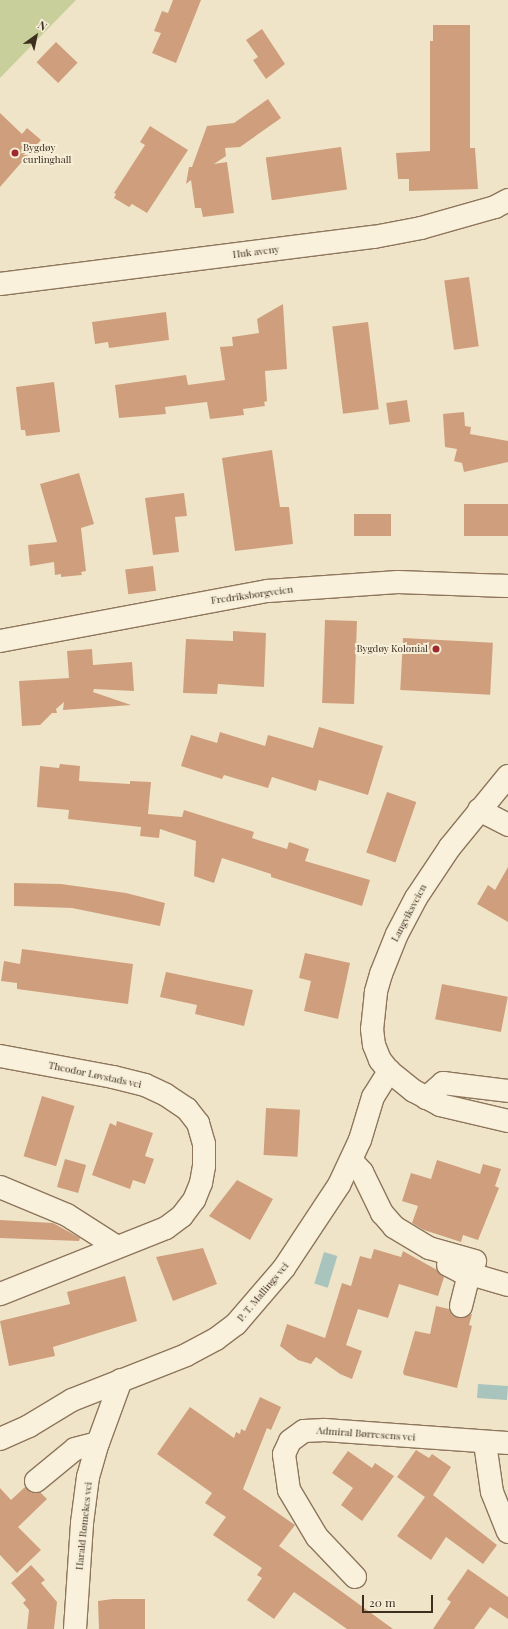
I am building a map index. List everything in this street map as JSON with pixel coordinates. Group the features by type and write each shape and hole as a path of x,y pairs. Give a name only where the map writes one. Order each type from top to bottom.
{"street":[{"name":"Huk aveny","path":"10,282 374,237 421,228 495,207 508,200"},
{"name":"Fredriksborgveien","path":"0,640 268,591 411,582 508,586"},
{"name":"Langviksveien","path":"389,1071 374,1045 372,1029 376,992 381,974 397,934 416,898 450,847 508,776"},
{"path":"479,810 508,825"},
{"name":"Theodor Løvstads vei","path":"0,1056 145,1085 187,1109 198,1123 204,1144 204,1166 201,1183 194,1200 182,1216 166,1228 0,1294"},
{"path":"389,1071 426,1098 459,1110 508,1122"},
{"name":"P. T. Mallings vei","path":"0,1439 29,1426 72,1400 186,1355 216,1339 236,1324 284,1268 339,1185 352,1161 373,1097 389,1071"},
{"path":"426,1098 443,1083 508,1091"},
{"path":"352,1161 362,1172 386,1220 411,1238 441,1251 448,1266 472,1268 508,1285"},
{"path":"0,1187 67,1215 117,1247"},
{"path":"462,1306 472,1268"},
{"name":"Harald Rømckes vei","path":"75,1629 82,1523 88,1477 98,1443 121,1380"},
{"name":"Admiral Børresens vei","path":"355,1578 317,1537 290,1490 284,1454 290,1441 304,1431 325,1430 485,1443 508,1443"},
{"path":"36,1482 76,1449 98,1443"},
{"path":"485,1443 492,1492 508,1532"}],"green space":[{"path":"0,0 76,0 0,78"}],"water":[{"path":"324,1252 337,1256 328,1288 314,1284"},
{"path":"478,1384 508,1386 507,1400 477,1398"}],"building":[{"path":"173,0 201,0 176,63 152,53 161,33 154,31 162,11 168,13"},
{"path":"433,25 470,25 470,148 475,148 478,189 409,191 409,179 398,179 396,153 430,151 430,41 433,41"},
{"path":"262,29 285,64 266,79 253,60 258,57 246,40"},
{"path":"56,42 78,63 58,83 37,62"},
{"path":"268,99 281,118 240,147 225,148 226,156 214,164 227,162 234,213 203,217 201,208 195,208 191,180 186,184 189,167 192,167 207,126 234,123"},
{"name":"Bygdøy curlinghall","path":"0,113 22,134 27,128 41,140 0,187"},
{"path":"150,126 188,150 147,213 132,204 129,207 114,198 116,194 114,193 145,145 140,142"},
{"path":"341,147 347,190 272,200 266,158"},
{"path":"469,277 479,346 454,350 444,280"},
{"path":"283,304 287,369 265,371 267,401 264,402 265,406 243,409 244,415 210,419 207,402 165,407 166,414 119,418 115,385 186,375 188,385 225,380 220,347 233,346 232,337 259,333 257,319"},
{"path":"166,312 169,340 109,348 108,342 95,344 92,322"},
{"path":"368,322 379,409 343,414 332,326"},
{"path":"54,382 60,432 26,436 25,430 21,430 16,387"},
{"path":"407,400 410,422 389,425 386,403"},
{"path":"464,412 465,426 471,427 470,434 508,441 508,462 464,472 462,463 454,461 457,449 445,447 443,414"},
{"path":"272,450 280,507 289,507 293,544 235,551 222,458"},
{"path":"79,473 94,524 81,528 86,571 81,572 82,575 61,577 61,574 55,575 54,562 30,566 28,545 57,542 40,484"},
{"path":"184,493 187,516 175,517 179,552 153,555 145,498"},
{"path":"464,504 508,504 508,536 464,536"},
{"path":"354,514 391,514 391,536 354,536"},
{"path":"153,566 156,591 128,594 125,569"},
{"path":"325,620 357,621 354,704 322,703"},
{"path":"233,631 266,633 264,687 218,684 217,694 183,693 186,639 233,641"},
{"path":"403,638 493,643 490,695 400,690"},
{"path":"92,649 93,665 132,662 134,691 94,689 93,692 131,705 63,710 64,702 56,709 57,713 52,713 40,725 22,726 19,681 69,678 67,651"},
{"path":"319,727 383,746 368,795 319,780 316,791 272,777 268,788 224,775 222,779 181,766 191,735 217,743 220,732 265,746 268,735 313,748"},
{"path":"60,764 80,766 79,781 130,784 130,781 151,782 148,814 182,817 184,810 254,832 252,838 287,849 289,842 309,849 305,861 370,880 362,906 271,877 271,874 222,858 214,883 194,876 196,841 160,829 159,838 140,836 141,827 68,819 69,810 37,807 40,766 59,768"},
{"path":"387,792 416,802 395,863 366,853"},
{"path":"508,867 508,922 477,904 488,885 495,890"},
{"path":"14,883 61,884 126,893 165,903 160,926 72,908 14,906"},
{"path":"22,949 133,964 128,1004 17,989 17,983 1,981 4,961 20,964"},
{"path":"305,953 350,963 338,1019 304,1011 311,981 299,978"},
{"path":"166,972 253,990 244,1026 195,1014 197,1005 160,997"},
{"path":"442,984 508,997 501,1032 435,1019"},
{"path":"42,1096 75,1106 56,1166 24,1156"},
{"path":"266,1108 300,1110 297,1157 264,1155"},
{"path":"117,1121 153,1133 145,1156 154,1159 145,1184 133,1180 130,1189 92,1175 110,1123 116,1126"},
{"path":"65,1159 86,1165 78,1193 57,1187"},
{"path":"437,1160 480,1174 483,1164 501,1169 495,1186 499,1188 478,1240 463,1235 461,1242 424,1230 412,1223 418,1206 402,1201 411,1173 431,1179"},
{"path":"237,1180 273,1199 250,1240 209,1216"},
{"path":"0,1220 53,1223 80,1238 79,1241 0,1238"},
{"path":"203,1248 217,1284 173,1301 156,1257"},
{"path":"374,1249 401,1257 403,1251 437,1270 444,1277 438,1296 399,1284 388,1318 358,1309 346,1345 362,1351 352,1379 340,1374 316,1357 311,1364 298,1360 280,1346 287,1324 325,1338 342,1283 351,1286 360,1256 371,1259"},
{"path":"125,1276 137,1321 53,1347 55,1356 9,1366 0,1321 70,1304 67,1292"},
{"path":"436,1306 449,1309 452,1315 458,1318 472,1314 469,1325 472,1326 457,1388 404,1375 403,1372 415,1331 430,1334"},
{"path":"260,1397 281,1407 271,1430 267,1428 243,1489 295,1525 279,1546 393,1629 347,1629 294,1592 274,1619 247,1600 262,1578 257,1575 262,1568 213,1535 226,1517 205,1503 212,1493 157,1454 190,1407 234,1438 236,1432 240,1434 241,1429 245,1431"},
{"path":"416,1450 429,1458 432,1454 451,1467 433,1495 497,1545 483,1564 446,1537 431,1560 397,1536 425,1497 397,1477"},
{"path":"348,1451 372,1468 375,1463 394,1476 362,1521 341,1505 353,1488 332,1473"},
{"path":"25,1487 32,1493 40,1492 47,1499 18,1527 41,1550 17,1573 0,1555 0,1488 11,1500"},
{"path":"31,1565 45,1580 41,1583 57,1602 54,1629 27,1629 29,1610 23,1603 26,1600 11,1583"},
{"path":"468,1569 508,1597 508,1619 490,1607 474,1629 433,1629 451,1602 447,1599"},
{"path":"113,1599 145,1599 145,1629 99,1629 98,1601"}],"place":[{"name":"Bygdøy curlinghall","path":"15,153"},
{"name":"Bygdøy Kolonial","path":"436,649"}]}
